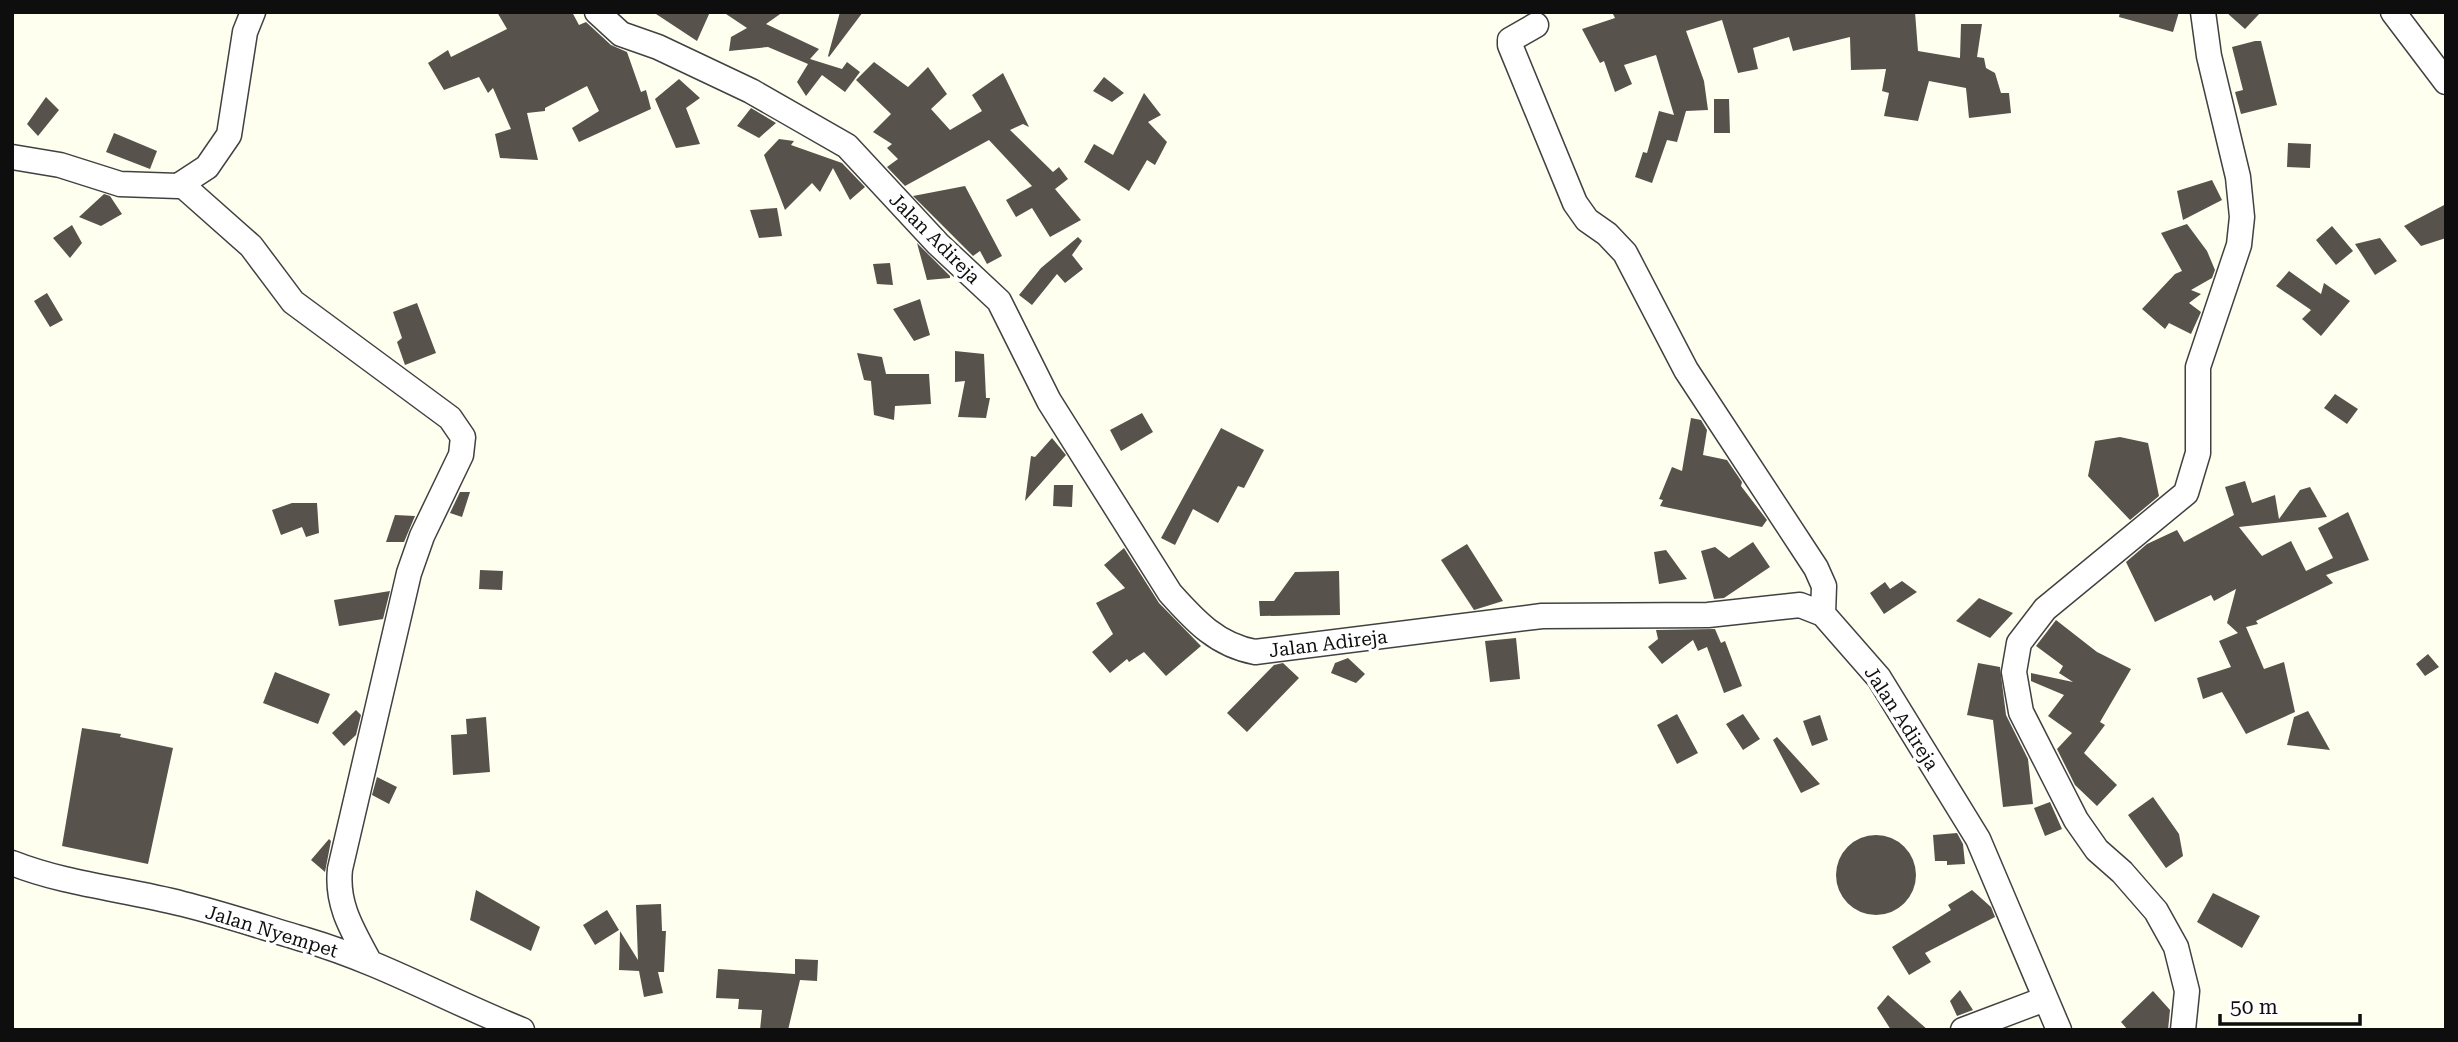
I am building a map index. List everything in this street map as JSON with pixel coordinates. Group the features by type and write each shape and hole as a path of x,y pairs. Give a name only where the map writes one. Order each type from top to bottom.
{"street":[{"path":"12,157 60,165 120,184 153,187 181,184 207,167 229,135 245,32 253,12"},
{"name":"Jalan Adireja","path":"597,12 621,34 658,47 751,91 847,146 938,244 999,301 1049,401 1170,593 1190,616 1221,642 1255,652 1542,616 1707,615 1800,605 1823,614 1880,678 1978,839 2059,1030"},
{"path":"2183,1030 2187,992 2176,947 2156,911 2122,872 2097,850 2076,820 2021,712 2014,672 2019,643 2045,610 2186,493 2195,473 2198,453 2198,368 2239,245 2242,217 2238,177 2208,57 2203,12"},
{"path":"2393,12 2446,82"},
{"path":"1536,25 1510,40 1510,45 1575,203 1587,220 1619,244 1625,253 1686,370 1816,568 1824,586 1823,614"},
{"path":"181,184 251,246 293,302 450,418 463,437 461,455 422,536 409,573 340,869 338,887 342,908 369,961"},
{"name":"Jalan Nyempet","path":"12,863 46,876 182,903 369,961 422,988 522,1030"},
{"path":"1963,1030 2045,999"}],"building":[{"path":"497,12 572,12 579,25 586,22 611,45 627,52 641,92 646,90 651,109 579,142 572,128 599,111 587,86 545,108 545,111 527,113 538,160 500,158 495,134 511,129 493,88 488,93 479,77 444,90 428,63 448,50 451,57 507,29"},
{"path":"653,12 710,12 697,41"},
{"path":"723,12 783,12 766,24 819,49 810,59 842,69 847,62 860,72 845,92 822,75 806,96 797,82 808,64 768,47 729,51 731,37 747,28"},
{"path":"840,12 863,12 829,57 828,56"},
{"path":"1612,12 1915,12 1918,51 1960,58 1961,24 1982,24 1977,57 1984,58 1986,68 1995,73 2001,93 2009,93 2011,113 1969,118 1966,88 1929,81 1918,121 1884,116 1889,93 1882,91 1886,69 1851,70 1850,37 1793,51 1789,37 1753,48 1758,69 1738,73 1722,20 1686,31 1704,81 1708,110 1686,111 1677,142 1667,140 1652,183 1635,177 1643,152 1647,153 1659,111 1674,115 1656,55 1624,65 1632,84 1615,92 1604,61 1600,63 1582,29 1615,18"},
{"path":"2120,12 2179,12 2173,32 2119,17"},
{"path":"2226,12 2261,12 2245,29"},
{"path":"2261,41 2277,105 2241,114 2235,92 2243,90 2232,47"},
{"path":"874,62 908,87 928,67 947,94 931,109 950,130 982,111 972,95 1003,73 1029,127 1023,124 1010,130 1053,172 1059,167 1068,179 1055,189 1081,220 1050,237 1032,208 1016,217 1006,200 1032,186 989,140 905,186 887,167 898,159 887,148 892,144 873,132 891,114 856,80"},
{"path":"1104,77 1124,93 1112,102 1093,91"},
{"path":"679,79 700,98 686,108 700,144 676,148 655,99"},
{"path":"1144,93 1161,115 1148,122 1167,142 1155,165 1147,160 1129,191 1084,162 1094,144 1113,155"},
{"path":"46,97 59,110 38,136 27,124"},
{"path":"1714,99 1729,99 1730,133 1714,133"},
{"path":"751,108 776,123 759,138 737,126"},
{"path":"114,133 157,151 150,169 106,152"},
{"path":"779,139 794,141 791,145 842,163 865,187 850,200 833,168 820,192 812,183 785,210 764,155"},
{"path":"2288,143 2311,144 2310,168 2287,167"},
{"path":"2212,180 2222,200 2183,220 2177,191"},
{"path":"965,186 1002,256 987,264 980,251 973,256 913,196"},
{"path":"104,194 110,196 122,214 101,226 79,217"},
{"path":"2446,204 2446,238 2421,246 2404,226"},
{"path":"777,208 782,236 759,238 750,210"},
{"path":"2187,224 2207,251 2215,270 2212,278 2191,290 2201,294 2189,303 2201,312 2191,334 2169,323 2165,329 2142,309 2175,274 2182,271 2161,233"},
{"path":"72,225 82,243 70,258 53,238"},
{"path":"2332,226 2353,251 2336,265 2316,240"},
{"path":"1078,237 1082,241 1072,255 1083,269 1065,283 1057,274 1032,305 1019,295 1041,268"},
{"path":"2380,238 2397,261 2375,275 2355,244"},
{"path":"917,243 950,276 950,278 927,280"},
{"path":"890,263 893,285 877,284 873,264"},
{"path":"2289,271 2321,294 2324,283 2350,301 2321,336 2302,319 2311,310 2276,286"},
{"path":"47,293 63,320 50,327 34,301"},
{"path":"920,299 930,335 914,341 893,309"},
{"path":"417,303 436,353 405,365 397,342 402,338 393,312"},
{"path":"955,351 984,354 986,398 990,398 986,418 958,417 965,381 955,382"},
{"path":"857,353 882,357 886,374 929,374 931,404 895,406 894,420 874,415 871,381 864,380"},
{"path":"2335,394 2358,409 2347,424 2324,408"},
{"path":"1142,413 1153,432 1121,451 1110,430"},
{"path":"1691,418 1701,420 1707,430 1703,455 1727,460 1742,482 1741,486 1767,520 1762,527 1660,506 1663,500 1659,499 1672,467 1682,471"},
{"path":"1221,428 1264,450 1244,488 1238,486 1218,523 1193,509 1175,545 1161,538"},
{"path":"2120,437 2148,443 2159,496 2130,520 2088,476 2095,441"},
{"path":"1052,438 1066,455 1025,501 1031,456 1035,457"},
{"path":"2245,481 2252,503 2275,495 2279,519 2300,490 2310,487 2327,517 2239,527 2262,556 2291,541 2306,571 2333,558 2318,528 2348,512 2369,560 2326,575 2333,583 2256,621 2258,624 2246,627 2264,669 2284,662 2295,712 2246,734 2222,692 2203,699 2197,678 2231,667 2219,641 2238,633 2227,623 2236,589 2214,601 2211,595 2155,622 2126,562 2147,544 2177,530 2184,542 2234,515 2225,487"},
{"path":"1054,485 1073,485 1072,507 1053,506"},
{"path":"460,492 470,492 462,517 450,513"},
{"path":"292,503 317,503 319,533 306,537 302,527 281,535 272,510"},
{"path":"395,515 415,516 404,542 386,542"},
{"path":"1753,542 1770,567 1724,598 1714,599 1701,551 1715,547 1729,558"},
{"path":"1467,544 1503,601 1474,610 1441,560"},
{"path":"1124,548 1159,603 1201,646 1166,676 1144,652 1129,662 1127,659 1110,673 1092,652 1113,634 1096,603 1125,588 1104,565"},
{"path":"1666,550 1687,579 1659,584 1654,552"},
{"path":"480,570 503,571 502,590 479,589"},
{"path":"1339,571 1340,615 1260,616 1259,601 1274,601 1295,572"},
{"path":"1902,581 1917,592 1884,614 1870,593 1885,582 1890,589"},
{"path":"390,591 383,619 339,626 334,600"},
{"path":"1979,598 2013,613 1990,638 1956,621"},
{"path":"2056,620 2097,652 2131,669 2100,722 2105,725 2084,753 2117,785 2097,806 2075,785 2057,749 2072,733 2048,716 2064,695 2031,681 2031,673 2073,682 2059,673 2063,666 2036,646"},
{"path":"1715,629 1721,643 1725,641 1742,686 1724,693 1707,647 1698,651 1693,640 1662,664 1648,647 1658,639 1656,630"},
{"path":"1516,638 1520,679 1490,682 1485,641"},
{"path":"2428,654 2439,667 2425,676 2416,664"},
{"path":"1348,658 1365,674 1356,683 1331,673 1335,663"},
{"path":"1283,663 1299,678 1247,732 1227,713 1274,665"},
{"path":"1978,663 2000,667 2006,715 2028,759 2033,804 2003,807 1993,720 1967,715"},
{"path":"275,672 330,694 318,724 263,703"},
{"path":"356,710 361,715 356,735 344,746 332,733"},
{"path":"2308,711 2330,750 2287,745 2294,717"},
{"path":"1677,714 1698,753 1677,764 1657,725"},
{"path":"1743,714 1760,739 1743,750 1726,724"},
{"path":"1820,715 1828,740 1812,746 1803,721"},
{"path":"486,717 490,772 453,775 451,735 467,734 466,719"},
{"path":"82,728 121,734 120,737 173,748 148,864 62,846"},
{"path":"1777,737 1820,784 1801,793 1773,740"},
{"path":"377,777 397,787 389,804 372,795"},
{"path":"2153,797 2179,834 2183,856 2166,868 2128,815"},
{"path":"2050,802 2062,829 2045,836 2034,808"},
{"path":"1957,833 1963,844 1965,864 1947,865 1947,861 1935,861 1933,835"},
{"path":"1876,835 1891,838 1904,847 1913,860 1916,875 1913,890 1904,903 1891,912 1876,915 1861,912 1848,903 1839,890 1836,875 1839,860 1848,847 1861,838"},
{"path":"329,839 331,841 325,872 311,860"},
{"path":"476,890 540,927 531,951 470,920"},
{"path":"1972,890 1991,907 1995,917 1925,953 1931,962 1909,975 1892,947 1951,910 1948,905"},
{"path":"2213,893 2260,916 2242,948 2197,922"},
{"path":"661,904 662,931 666,931 664,972 658,972 663,993 644,997 639,971 619,970 620,931 638,960 636,905"},
{"path":"607,910 619,930 595,945 583,925"},
{"path":"795,959 818,960 817,981 800,980 788,1030 760,1030 762,1010 738,1009 739,999 716,998 718,969 795,974"},
{"path":"1960,990 1973,1010 1957,1016 1950,1001"},
{"path":"2153,991 2170,1010 2168,1030 2128,1030 2121,1022"},
{"path":"1888,995 1928,1030 1891,1030 1877,1008"}]}
